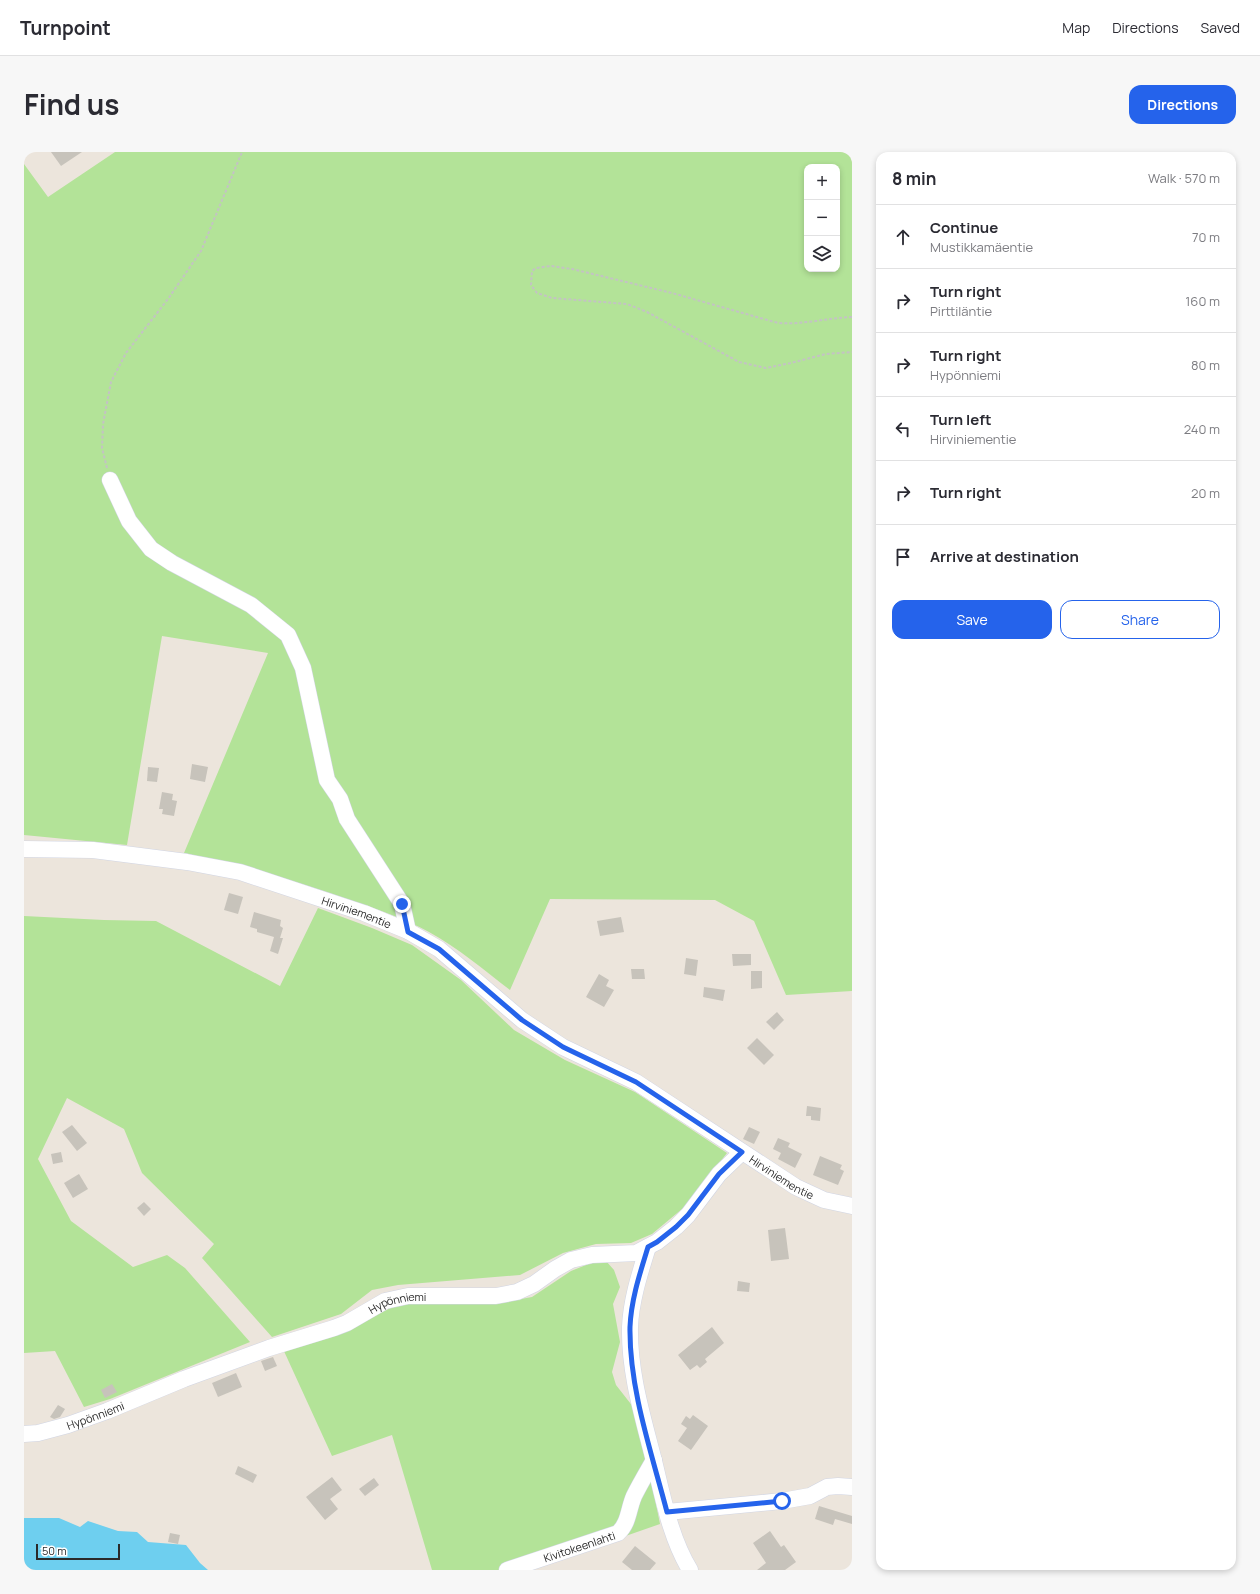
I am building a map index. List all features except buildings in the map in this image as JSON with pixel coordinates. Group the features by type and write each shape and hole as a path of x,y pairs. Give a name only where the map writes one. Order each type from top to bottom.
{"street":[{"path":"110,480 129,520 151,549 172,563 252,605 288,635 303,668 327,780 340,799 347,819 402,904 408,932"},
{"name":"Hirviniementie","path":"26,853 93,850 187,862 240,872 364,913 408,932 439,949 522,1020 563,1047 636,1082 796,1186 824,1200 852,1206"},
{"name":"Hypönniemi","path":"24,1434 38,1433 68,1425 107,1411 184,1379 269,1348 334,1328 347,1323 385,1301 408,1296 496,1296 517,1292 534,1284 571,1260 592,1255 636,1253 666,1236 680,1223 688,1215 719,1174 742,1152"},
{"path":"648,1247 634,1300 630,1338 633,1369 640,1407 667,1512 681,1552 690,1570"},
{"name":"Kivitokeenlahti","path":"507,1570 618,1533 623,1529 634,1496 654,1460"},
{"path":"667,1512 782,1501 810,1496 827,1487 852,1487"}],"path":[{"path":"110,480 102,448 103,424 110,382 126,353 168,299 201,251 242,152"},
{"path":"852,317 792,324 778,323 672,293 572,269 551,266 536,268 532,271 532,285 537,293 552,298 627,304 647,312 739,362 766,368 826,354 852,352"}],"green space":[{"path":"115,152 852,152 852,991 786,995 754,921 715,900 550,899 510,990 450,945 420,927 401,919 290,880 184,853 268,653 162,636 127,845 24,835 24,164 48,197"},
{"path":"318,908 412,945 461,980 514,1030 565,1060 635,1092 727,1153 688,1204 652,1234 631,1243 596,1244 563,1253 520,1275 398,1285 372,1290 341,1314 272,1337 202,1258 214,1244 142,1173 124,1129 67,1098 38,1159 71,1221 133,1267 167,1255 185,1268 250,1342 110,1399 84,1407 55,1351 24,1353 24,916 156,921 280,986"},
{"path":"606,1261 614,1270 620,1287 613,1304 620,1342 612,1372 616,1385 634,1408 647,1459 660,1524 528,1570 432,1570 392,1435 332,1456 283,1349 372,1317 395,1306 424,1302 510,1301 532,1297 571,1271 591,1263"}],"water":[{"path":"24,1518 59,1518 80,1527 88,1521 118,1531 137,1532 148,1542 186,1545 200,1563 208,1570 24,1570"}],"route":[{"path":"402,904 408,932 439,949 522,1020 563,1047 636,1082 742,1152 719,1174 688,1215 666,1236 648,1247 636,1287 632,1312 630,1326 631,1354 640,1407 667,1512 782,1501"}]}
